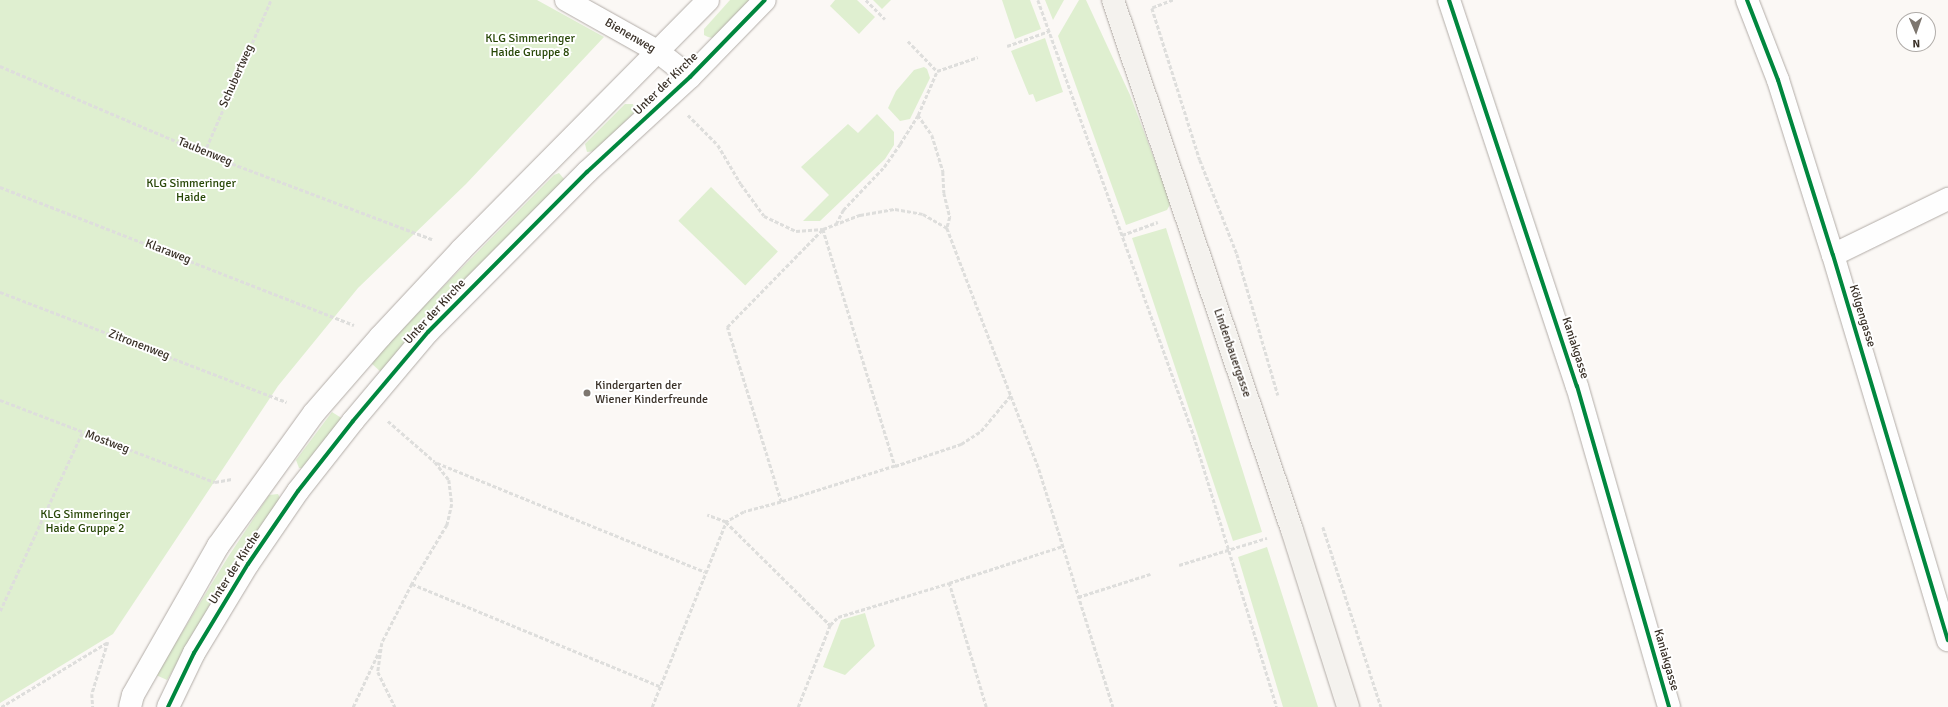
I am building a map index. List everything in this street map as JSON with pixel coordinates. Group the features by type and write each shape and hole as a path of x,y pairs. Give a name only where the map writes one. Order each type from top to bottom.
{"main road":[{"name":"Lindenbauergasse","path":"1113,0 1295,537 1348,707"}],"street":[{"name":"Bienenweg","path":"566,0 657,51 690,77"},
{"name":"Unter der Kirche","path":"130,707 133,695 218,546 314,413 380,337 461,250 708,0"},
{"name":"Unter der Kirche","path":"168,707 194,653 248,564 298,492 368,403 428,332 587,172 690,77 765,0"},
{"name":"Kaniakgasse","path":"1449,0 1577,386 1669,707"},
{"name":"Kölgengasse","path":"1747,0 1778,80 1834,255 1948,640"},
{"path":"1834,255 1948,199"},
{"path":"272,472 298,492"}],"path":[{"path":"866,0 885,19"},
{"path":"1038,0 1194,436 1278,707"},
{"path":"1173,0 1152,8 1200,160 1237,254 1280,400"},
{"path":"1007,46 1049,31"},
{"path":"908,41 938,71"},
{"path":"836,224 843,210 888,161 918,115 938,71 978,57"},
{"path":"669,96 718,145 741,184 764,216 796,232 823,229 860,215 895,209 923,214 947,228"},
{"path":"918,115 932,135 943,172 944,193 950,216 947,228 1039,469 1112,707"},
{"path":"1122,235 1163,221"},
{"path":"823,229 895,466"},
{"path":"781,502 726,327 823,229"},
{"path":"652,707 704,572 726,522 744,512 781,502 961,444 981,431 1011,395"},
{"path":"359,707 354,706 382,643 412,584 447,524 452,504 449,480 435,462 368,403"},
{"path":"0,611 82,432"},
{"path":"435,462 704,572"},
{"path":"708,516 726,522 830,625"},
{"path":"1320,519 1381,707"},
{"path":"1179,566 1229,552 1268,538"},
{"path":"798,707 830,625 838,617 1063,546"},
{"path":"1078,597 1150,574"},
{"path":"949,583 986,707"},
{"path":"412,584 660,686"},
{"path":"1,707 108,642 92,694 93,707"},
{"path":"382,643 378,672 395,707"}],"green space":[{"name":"KLG Simmeringer Haide","path":"0,0 537,0 604,37 466,184 358,288 278,386 113,634 0,703"},
{"path":"730,0 755,0 713,38 704,35 704,29"},
{"path":"835,0 857,0 875,17 859,34 830,6"},
{"path":"873,0 891,0 882,9"},
{"path":"1002,0 1030,0 1041,29 1015,39"},
{"path":"1045,0 1064,0 1053,20"},
{"path":"1079,0 1086,0 1130,95 1171,203 1167,210 1126,225 1058,36"},
{"path":"1045,38 1063,92 1036,102 1033,94 1029,95 1011,51"},
{"path":"924,67 927,69 930,78 910,119 900,121 888,108 896,91 914,70"},
{"path":"625,104 633,104 634,113 596,151 587,152 585,144"},
{"path":"877,114 894,132 894,145 885,159 820,221 803,221 829,195 801,167 848,124 858,133"},
{"path":"559,173 564,179 563,183 382,373 371,363 427,303 554,175"},
{"path":"711,187 778,252 745,285 678,221"},
{"path":"1166,228 1262,532 1233,541 1132,238"},
{"path":"332,412 343,419 303,468 299,468 296,460"},
{"path":"278,494 280,498 167,680 156,675 228,557 269,495"},
{"path":"1267,547 1318,707 1283,707 1238,557"},
{"path":"865,613 875,646 845,675 823,667 841,620"}],"cycle path":[{"path":"168,707 194,653 248,564 298,491 353,421 428,332 587,172 690,77 765,0"},
{"path":"1449,0 1577,386 1669,707"},
{"path":"1747,0 1778,80 1833,255 1948,640"}],"place":[{"name":"Kindergarten der Wiener Kinderfreunde","path":"587,393"}],"park label":[{"name":"KLG Simmeringer Haide Gruppe 8","path":"530,46"},
{"name":"KLG Simmeringer Haide Gruppe 2","path":"85,522"}]}
